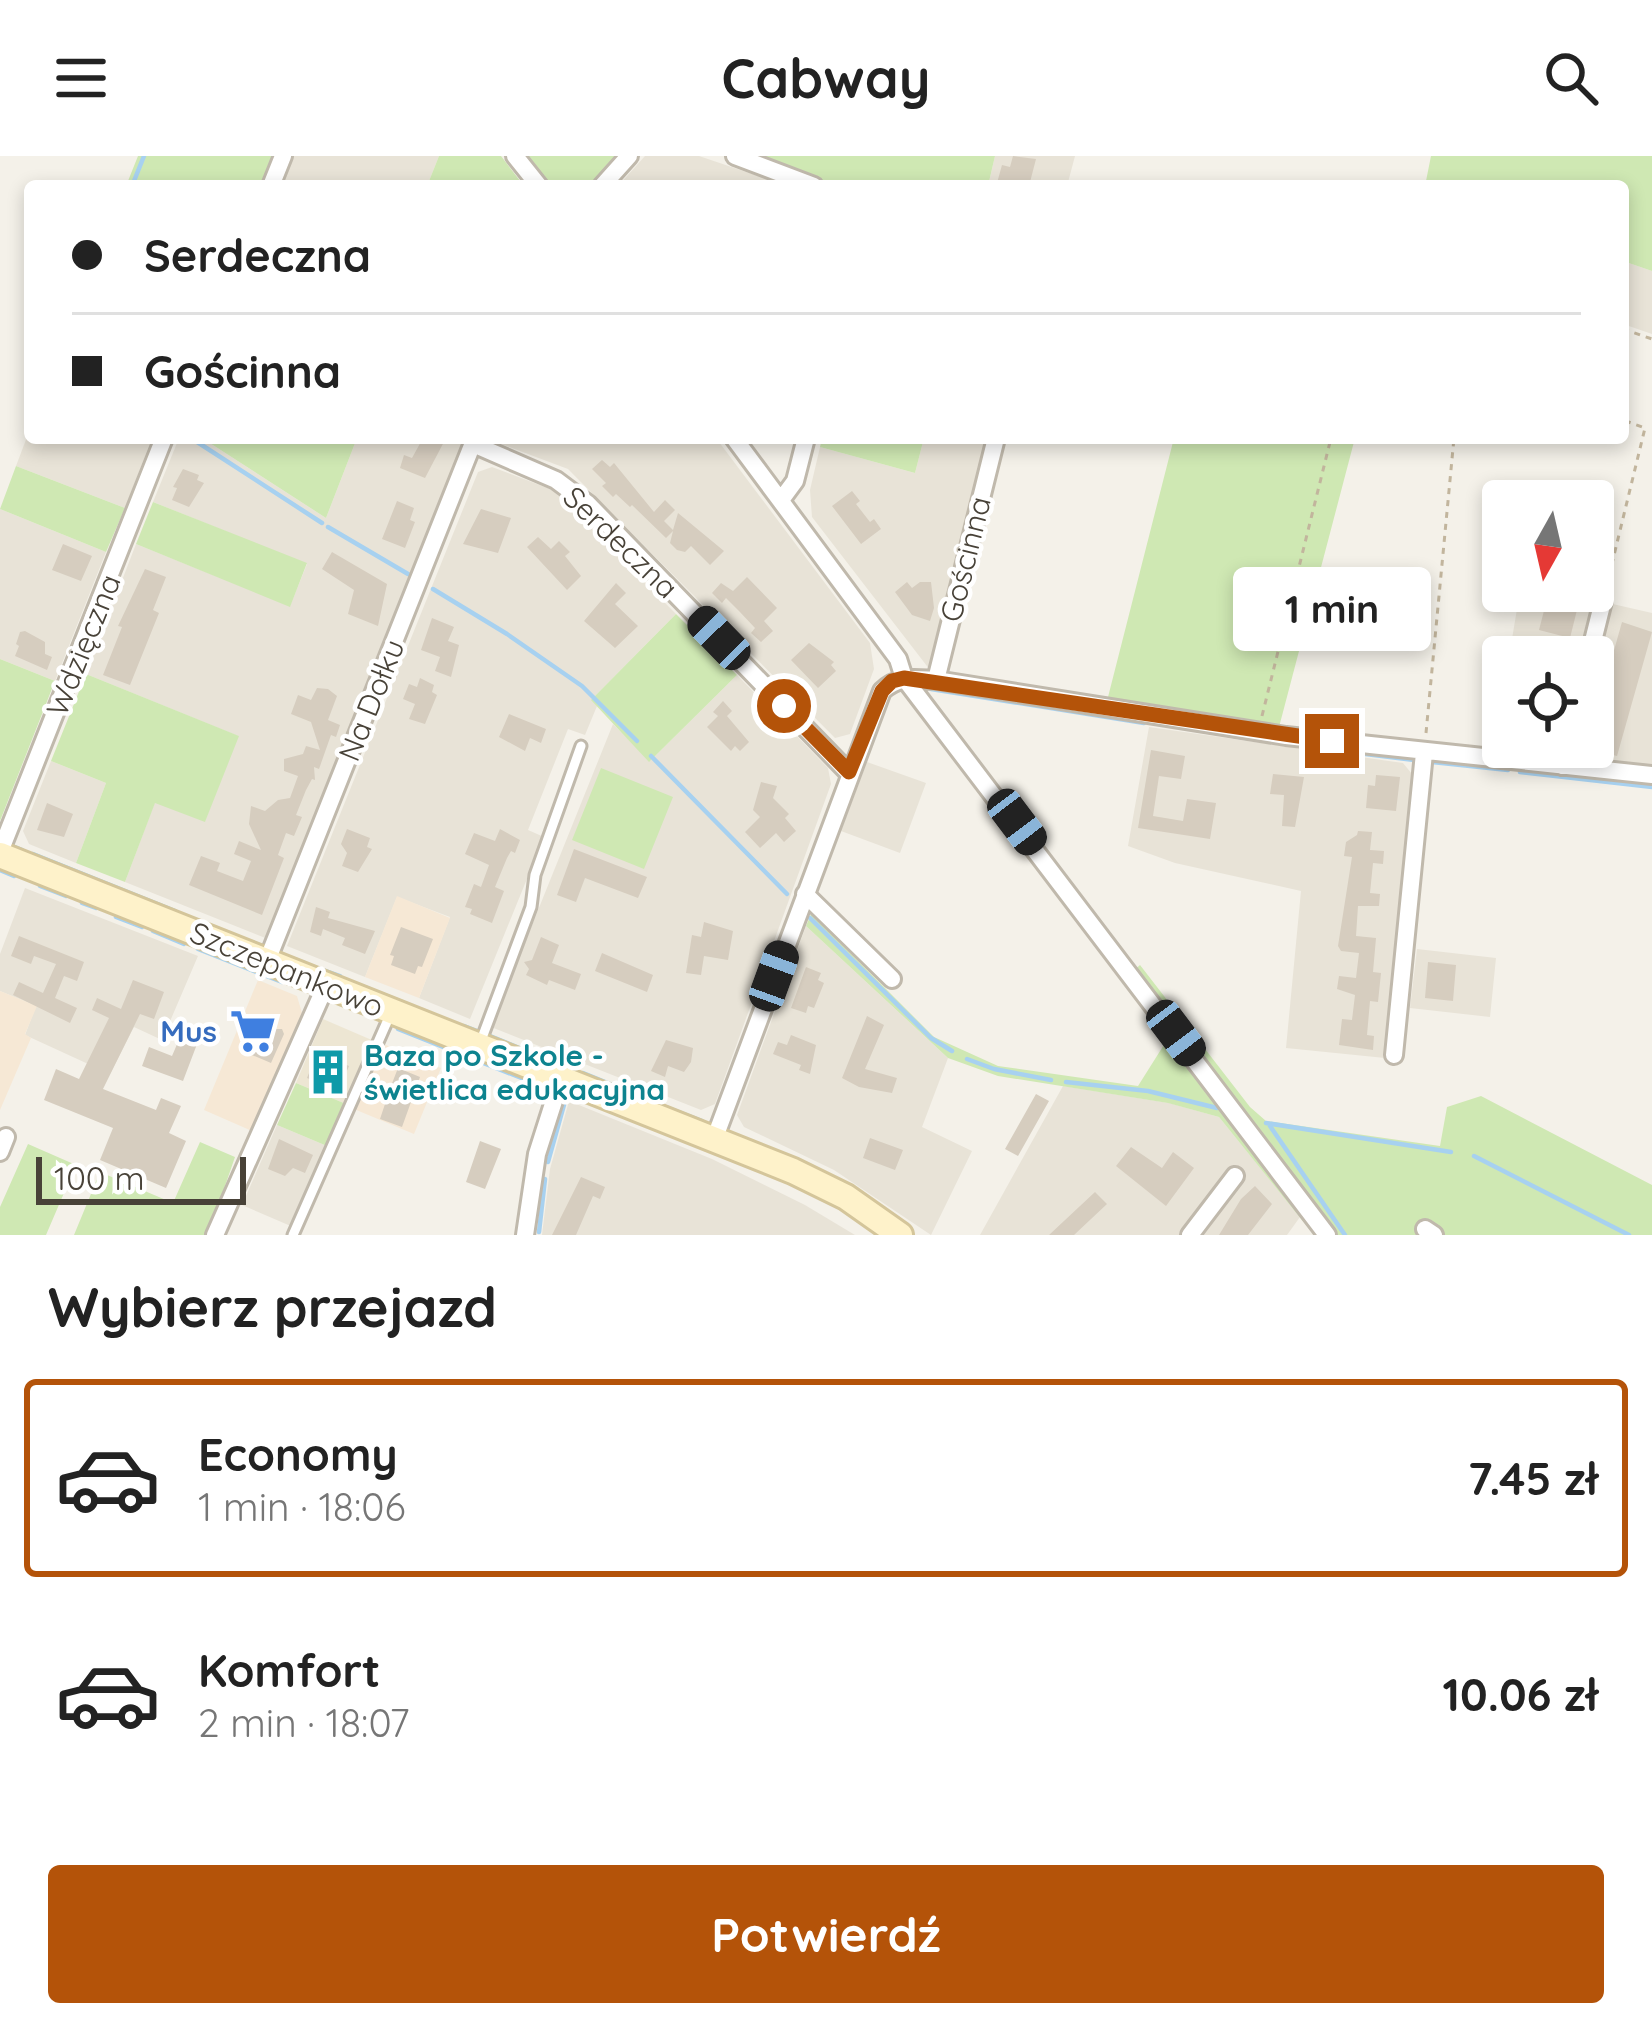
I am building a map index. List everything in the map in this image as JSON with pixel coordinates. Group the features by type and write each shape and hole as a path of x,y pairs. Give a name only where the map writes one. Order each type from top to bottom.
{"street":[{"path":"515,156 533,180"},
{"path":"607,180 629,156"},
{"path":"735,156 798,180"},
{"name":"Wdzięczna","path":"0,853 162,444"},
{"name":"Na Dołku","path":"268,962 473,444"},
{"name":"Serdeczna","path":"480,444 556,480 588,504 849,772"},
{"path":"739,444 898,659 904,678 1327,1235"},
{"path":"781,500 796,481 805,444"},
{"name":"Gościnna","path":"936,680 995,444"},
{"path":"714,1140 849,772 882,691 892,681 936,680 1258,731 1482,758"},
{"path":"1394,1055 1424,753"},
{"path":"1580,768 1652,776"},
{"name":"Szczepankowo","path":"0,853 823,1184 900,1235"},
{"path":"805,894 892,979"},
{"path":"215,1235 326,985"},
{"path":"525,1235 537,1154 561,1078"},
{"path":"1190,1235 1235,1176"}],"lane":[{"path":"478,1046 531,907 535,875 580,746"},
{"path":"293,1235 392,1011"}],"path":[{"path":"1614,557 1646,428 1629,422"},
{"path":"1258,731 1330,444"},
{"path":"1424,753 1453,444"}],"shaded area":[{"path":"291,156 439,156 429,180 282,180"},
{"path":"645,156 699,156 770,180 623,180"},
{"path":"995,156 1075,156 1069,180 989,180"},
{"path":"1629,263 1652,271 1652,334 1629,326"},
{"path":"24,444 150,444 125,508 16,466"},
{"path":"177,444 211,444 326,518 355,444 462,444 268,939 125,882 155,802 205,821 238,736 86,674 136,544 290,606 307,564 153,502"},
{"path":"501,444 721,444 870,643 874,669 850,734 835,738 568,469"},
{"path":"922,444 988,444 930,670 812,517 810,490 820,447 915,473"},
{"path":"492,467 553,490 676,614 592,699 597,706 585,735 568,729 528,830 544,837 470,1019 419,998 450,917 397,897 365,977 287,946 478,472"},
{"path":"0,509 106,552 55,681 0,659"},
{"path":"1614,604 1652,613 1652,767 1614,762 1614,636 1512,636 1516,612 1614,612"},
{"path":"737,675 828,768 831,784 715,1104 701,1110 491,1027 613,724 650,761"},
{"path":"1149,727 1403,763 1412,774 1385,1058 1286,1048 1301,891 1175,863 1128,846"},
{"path":"51,761 106,783 76,863 29,844 23,831"},
{"path":"867,762 926,783 900,853 841,831"},
{"path":"25,888 198,956 162,1040 134,1027 110,1074 25,1035 36,1006 0,991 0,954"},
{"path":"397,896 450,918 419,998 365,977"},
{"path":"806,926 948,1058 922,1127 972,1151 931,1235 834,1170 744,1127 737,1115"},
{"path":"1417,949 1496,958 1490,1017 1410,1008"},
{"path":"258,980 297,996 302,1013 252,1131 204,1110"},
{"path":"0,991 37,1006 25,1034 31,1038 0,1110"},
{"path":"323,1019 374,1041 346,1104 296,1083"},
{"path":"381,1043 441,1068 414,1134 354,1109"},
{"path":"1063,1086 1169,1103 1219,1117 1300,1217 1287,1235 980,1235"},
{"path":"569,1101 712,1159 855,1235 542,1235 550,1169"},
{"path":"277,1125 327,1146 293,1227 242,1205"}],"green space":[{"path":"138,156 273,156 263,180 128,180"},
{"path":"439,156 501,156 519,180 429,180"},
{"path":"527,156 622,156 600,180 541,180"},
{"path":"765,156 995,156 989,180 816,180 771,164"},
{"path":"1431,156 1652,156 1652,271 1629,263 1629,180 1426,180"},
{"path":"211,444 355,444 326,518"},
{"path":"821,444 922,444 915,473"},
{"path":"1172,444 1353,444 1278,731 1107,701"},
{"path":"16,466 125,508 106,552 0,509"},
{"path":"153,502 307,563 290,607 136,544"},
{"path":"676,614 737,675 649,762 591,700"},
{"path":"0,659 55,681 0,821"},
{"path":"86,674 239,736 205,822 155,803 125,882 76,863 106,783 51,761"},
{"path":"601,768 673,797 644,869 572,840"},
{"path":"811,914 934,1037 998,1066 1138,1086 1167,1040 1123,980 1140,965 1250,1107 1266,1121 1440,1146 1447,1107 1481,1096 1652,1185 1652,1235 1443,1235 1426,1226 1426,1235 1314,1235 1219,1117 1168,1103 998,1076 948,1058 806,926"},
{"path":"296,1083 346,1104 327,1146 277,1125"},
{"path":"200,1142 235,1157 208,1235 74,1235 100,1172 173,1203"},
{"path":"28,1144 76,1165 46,1235 0,1235 0,1207"}],"building":[{"path":"1013,156 1036,159 1031,180 998,180 1002,165 1010,167"},
{"path":"420,444 443,444 425,478 400,468 404,455 412,458"},
{"path":"602,460 610,467 614,463 654,512 665,500 675,510 664,521 673,530 678,513 724,551 710,565 691,546 685,552 677,550 670,543 673,531 666,538 632,505 602,486 606,483 592,469"},
{"path":"183,469 199,475 197,480 204,483 189,507 172,500"},
{"path":"852,491 860,501 856,504 881,529 861,544 832,506"},
{"path":"397,501 414,508 410,520 415,522 405,548 382,539"},
{"path":"481,509 511,518 498,553 463,544"},
{"path":"538,537 551,549 559,541 570,552 565,556 581,576 567,590 527,547"},
{"path":"63,544 92,556 81,581 52,570"},
{"path":"332,552 387,584 378,626 348,614 354,590 322,569"},
{"path":"145,569 166,577 153,610 159,613 130,685 103,675 122,627 118,626"},
{"path":"747,577 777,608 764,621 773,631 761,642 751,633 755,628 726,598 722,603 712,593 721,583 733,591"},
{"path":"907,582 912,588 931,582 934,608 930,621 912,615 895,592"},
{"path":"616,583 626,593 615,604 638,626 615,648 584,621"},
{"path":"1544,612 1576,612 1570,636 1539,630"},
{"path":"432,618 454,627 448,641 459,645 451,677 435,671 440,657 421,650"},
{"path":"1622,622 1652,632 1617,756 1614,755 1614,650"},
{"path":"20,632 45,642 45,654 52,657 47,670 15,656"},
{"path":"809,643 834,662 836,671 818,688 791,660"},
{"path":"420,678 434,685 432,692 437,695 425,724 409,719 415,704 403,699 409,684 417,687"},
{"path":"317,688 337,696 328,720 340,725 336,737 331,735 319,769 314,767 315,780 296,815 302,817 294,836 286,833 278,855 284,858 262,915 189,885 201,856 220,863 217,871 243,881 251,861 234,854 239,841 261,850 249,824 251,806 265,811 278,800 290,798 298,776 284,771 284,759 303,754 306,746 320,750 311,722 291,714 298,695 311,700"},
{"path":"723,701 732,711 727,716 749,742 740,751 735,746 731,751 707,727 718,716 713,712"},
{"path":"509,714 546,729 541,743 530,738 525,751 499,737"},
{"path":"1151,750 1185,756 1181,779 1159,776 1153,816 1183,821 1187,799 1216,803 1210,839 1138,828"},
{"path":"1273,774 1304,777 1295,827 1282,826 1284,795 1270,794"},
{"path":"1376,775 1400,777 1396,811 1366,808 1368,785 1375,786"},
{"path":"761,782 777,786 773,798 789,814 785,818 796,831 784,842 776,833 760,848 745,832 760,817 753,810"},
{"path":"47,803 73,814 64,837 37,830"},
{"path":"347,829 370,838 367,847 372,849 358,872 342,866 347,853 341,844"},
{"path":"500,829 520,840 495,887 504,891 492,923 465,907 474,884 481,887 489,865 465,854 474,833 495,841"},
{"path":"1358,831 1372,832 1370,850 1384,851 1383,864 1373,863 1370,893 1380,894 1379,906 1358,906 1356,936 1376,938 1373,972 1381,973 1378,1002 1370,1001 1367,1035 1374,1036 1373,1050 1339,1045 1342,1019 1352,1020 1355,995 1337,989 1339,976 1356,978 1359,953 1341,951 1338,946 1352,857 1344,856 1346,842"},
{"path":"574,849 647,877 638,898 585,878 576,902 557,895"},
{"path":"316,907 330,912 328,918 375,931 365,954 342,945 345,938 323,929 321,936 310,932"},
{"path":"704,922 733,931 728,960 704,956 701,975 686,973 692,935 701,937"},
{"path":"401,927 433,939 415,974 391,965"},
{"path":"19,936 84,962 77,981 64,976 55,998 77,1008 70,1023 13,995 19,982 43,993 56,964 34,956 31,964 11,956"},
{"path":"541,937 559,945 552,963 581,974 575,990 526,975 529,969 524,962 532,960"},
{"path":"602,953 653,975 647,992 595,971"},
{"path":"1428,962 1456,965 1453,1001 1425,998"},
{"path":"806,967 821,973 818,980 824,983 814,1008 808,1006 806,1013 791,1008"},
{"path":"133,980 164,992 154,1019 140,1014 103,1089 156,1110 161,1098 181,1106 169,1133 186,1141 166,1188 100,1160 113,1128 44,1100 56,1069 79,1079 109,1018 92,1010 97,998 121,1009"},
{"path":"867,1016 884,1025 865,1069 897,1078 892,1093 859,1087 842,1078"},
{"path":"191,1027 202,1031 183,1081 142,1066 149,1047 172,1056"},
{"path":"250,1027 269,1035 272,1029 282,1029 271,1063 240,1050"},
{"path":"791,1035 816,1045 810,1074 799,1070 801,1065 773,1054 778,1042 787,1045"},
{"path":"666,1040 693,1048 684,1072 668,1066 665,1077 651,1071"},
{"name":"Baza po Szkole - świetlica edukacyjna","path":"317,1053 349,1066 339,1090 307,1078"},
{"path":"398,1068 420,1077 402,1127 380,1119 386,1101 380,1098"},
{"path":"1036,1094 1049,1101 1018,1156 1005,1149"},
{"path":"870,1138 903,1150 895,1170 863,1158"},
{"path":"279,1139 313,1155 305,1173 293,1168 285,1176 268,1169"},
{"path":"480,1141 501,1149 485,1189 466,1182"},
{"path":"1131,1147 1162,1168 1173,1152 1194,1168 1166,1206 1116,1166"},
{"path":"581,1177 605,1187 600,1199 593,1196 576,1235 552,1235"},
{"path":"1255,1186 1272,1204 1248,1235 1219,1235 1241,1199"},
{"path":"1095,1192 1107,1204 1074,1235 1049,1235"}],"waterway":[{"path":"134,180 144,156"},
{"path":"200,444 322,523"},
{"path":"328,527 408,574"},
{"path":"433,589 582,686 637,741"},
{"path":"931,689 1144,723"},
{"path":"1228,735 1246,738"},
{"path":"1325,749 1414,760"},
{"path":"651,756 787,894"},
{"path":"1432,762 1508,770"},
{"path":"1520,772 1652,787"},
{"path":"12,846 22,850"},
{"path":"33,854 175,911"},
{"path":"0,870 14,876"},
{"path":"40,886 66,896"},
{"path":"82,903 96,908"},
{"path":"185,916 203,923"},
{"path":"116,917 142,927"},
{"path":"810,918 931,1038 952,1051"},
{"path":"153,931 184,944"},
{"path":"252,942 267,948"},
{"path":"198,949 282,982"},
{"path":"286,956 305,963"},
{"path":"320,969 340,976"},
{"path":"351,982 370,989"},
{"path":"382,994 407,1004"},
{"path":"464,1026 477,1031"},
{"path":"398,1029 544,1087"},
{"path":"490,1036 529,1052"},
{"path":"541,1057 573,1069"},
{"path":"967,1059 1051,1080"},
{"path":"583,1073 642,1097"},
{"path":"1066,1082 1148,1091 1217,1108"},
{"path":"548,1162 564,1105"},
{"path":"663,1106 702,1121"},
{"path":"1266,1123 1451,1152"},
{"path":"1270,1126 1345,1235"},
{"path":"1474,1156 1629,1235"},
{"path":"539,1232 545,1179"}],"place":[{"name":"Mus","path":"253,1031"},
{"name":"Baza po Szkole - świetlica edukacyjna","path":"328,1072"}],"route":[{"path":"784,706 849,772 882,691 904,678 1332,741"}]}
